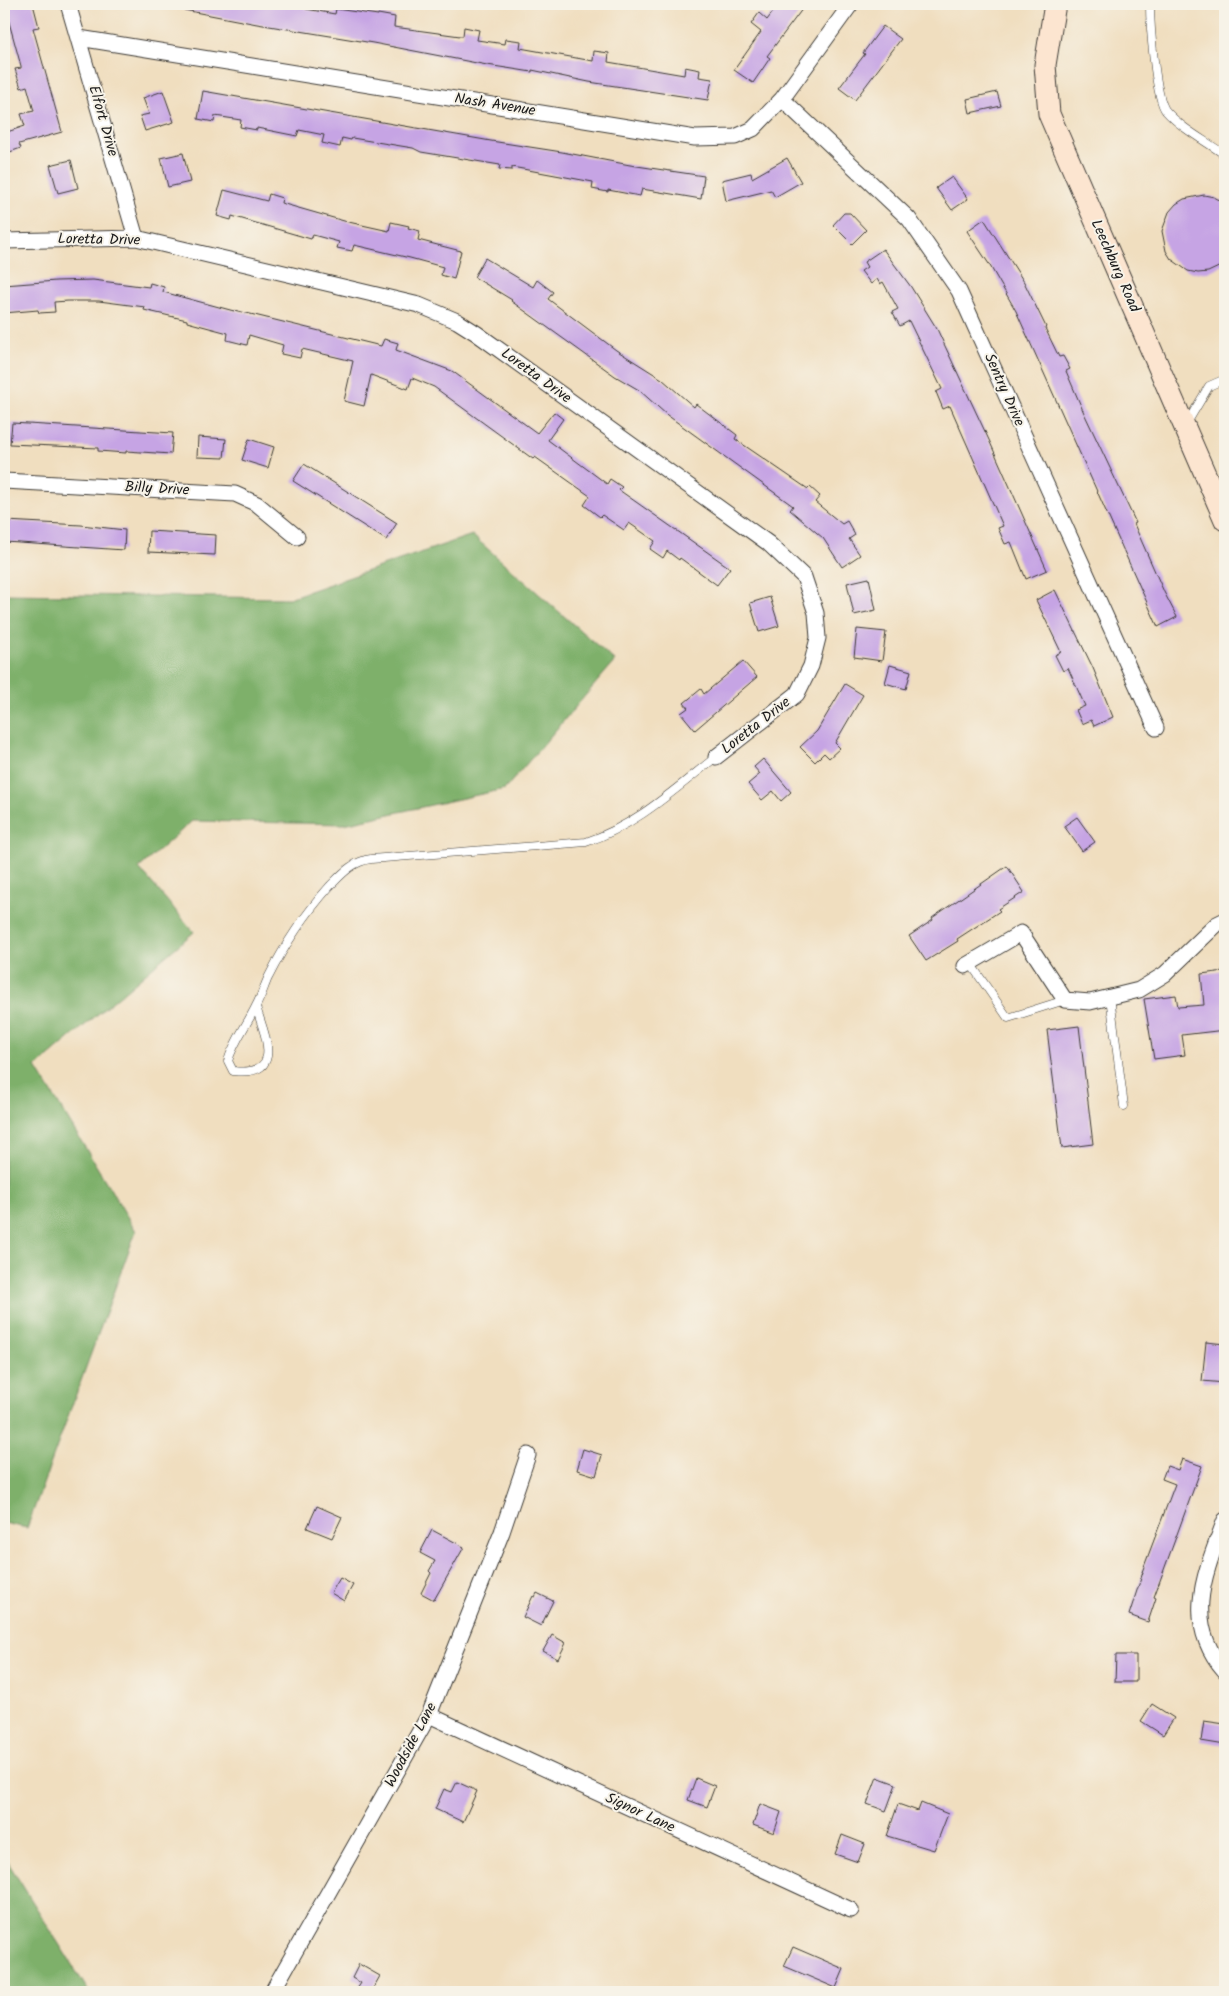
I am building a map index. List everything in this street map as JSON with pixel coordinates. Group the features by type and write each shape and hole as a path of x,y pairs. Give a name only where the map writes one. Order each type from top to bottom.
{"street":[{"name":"Elfort Drive","path":"68,4 136,238"},
{"name":"Nash Avenue","path":"79,38 695,138 735,137 754,129 782,99 850,4"},
{"name":"Leechburg Road","path":"1055,4 1045,65 1049,114 1225,520"},
{"name":"Sentry Drive","path":"782,99 908,219 959,291 1156,728"},
{"name":"Loretta Drive","path":"4,241 136,238 419,305 457,321 768,543 804,577 816,613 818,638 811,666 797,694 716,757"},
{"name":"Billy Drive","path":"4,481 235,494 257,504 297,537"},
{"path":"968,964 1020,933 1065,1000 1090,1002 1139,990 1165,974 1217,924 1225,920"},
{"name":"Woodside Lane","path":"272,1992 430,1716 502,1532 528,1455"},
{"path":"1225,1520 1206,1571 1201,1597 1200,1618 1214,1657 1225,1670"},
{"name":"Signor Lane","path":"430,1716 851,1910"}],"lane":[{"path":"1150,4 1156,75 1164,109 1181,124 1225,155"},
{"path":"1185,427 1209,386 1225,379"},
{"path":"256,1007 268,1043 266,1060 258,1069 244,1072 233,1071 228,1061 232,1048 256,1007 269,978 298,926 319,898 344,872 362,860 586,842 602,837 636,818 716,757"},
{"path":"968,964 1008,1018 1065,1000"},
{"path":"1110,997 1124,1106"}],"green space":[{"path":"472,535 615,661 505,789 344,824 192,821 139,868 194,932 36,1067 136,1231 27,1528 4,1523 4,594 289,598"},
{"path":"4,1856 89,1992 4,1992"}],"building":[{"path":"4,4 33,4 39,27 33,28 62,132 19,144 21,148 4,154 4,133 25,126 21,114 34,111 27,86 21,88 15,69 21,68 21,66"},
{"path":"185,4 277,4 291,6 291,4 307,4 306,9 335,14 336,9 378,14 395,17 394,27 463,36 464,27 479,30 477,40 505,44 506,39 521,41 520,48 593,61 594,51 609,53 608,62 684,75 685,67 700,70 699,77 712,79 708,100 589,82 532,70 532,72 487,65 373,43 257,24 184,10"},
{"path":"779,4 806,4 767,56 770,58 753,83 734,70 761,32 751,24 759,13 767,20"},
{"path":"883,26 901,39 855,100 839,88 865,54 863,53"},
{"path":"163,91 174,122 145,131 140,116 149,114 143,98"},
{"path":"203,91 630,165 704,176 701,199 642,189 640,196 608,190 608,192 592,189 593,182 512,167 512,170 499,169 500,165 421,152 413,148 352,138 351,140 342,138 340,147 322,143 324,135 299,130 297,136 257,128 257,130 240,127 241,120 215,116 214,122 198,119"},
{"path":"997,92 1001,106 970,113 967,99"},
{"path":"183,153 190,182 168,187 161,158"},
{"path":"787,158 801,182 775,197 771,190 726,201 722,180 751,173 752,178"},
{"path":"71,160 78,188 58,193 50,165"},
{"path":"952,177 968,199 952,210 936,188"},
{"path":"224,190 267,201 269,194 282,198 281,203 344,221 389,231 391,222 409,226 408,228 420,231 418,240 461,251 454,279 441,275 443,267 410,258 354,245 352,251 337,248 339,242 313,235 311,239 232,216 231,220 217,216"},
{"path":"1204,195 1214,197 1225,203 1225,264 1208,272 1198,273 1188,271 1171,259 1166,251 1162,231 1169,212 1176,204 1184,199"},
{"path":"844,213 850,213 866,230 852,244 833,225"},
{"path":"984,219 1024,282 1059,357 1063,356 1070,369 1066,371 1084,413 1136,523 1134,524 1177,617 1158,627 1016,311 989,264 967,231"},
{"path":"883,249 911,287 937,329 1047,570 1026,579 1011,542 1005,544 998,528 1003,526 950,406 943,409 936,392 942,389 909,321 900,326 892,312 898,309 883,282 880,284 877,279 871,284 861,271 867,267 864,262"},
{"path":"485,258 533,287 537,280 553,292 548,299 616,350 662,379 694,407 696,404 737,435 735,439 808,489 810,487 820,496 815,502 842,524 847,521 855,535 849,539 860,555 842,567 823,538 790,510 793,506 667,415 639,390 615,376 512,300 474,277"},
{"path":"93,280 149,287 150,283 164,287 163,292 234,311 381,346 384,339 398,343 396,350 452,371 537,433 554,412 563,419 548,440 607,484 610,479 622,487 619,490 730,568 717,585 680,558 679,560 667,551 663,558 650,549 655,541 629,523 624,530 602,515 600,517 584,505 590,496 535,457 533,459 434,387 412,378 408,389 371,375 364,406 344,401 353,361 302,349 300,358 281,354 283,345 249,335 247,345 227,340 228,333 187,322 187,320 144,310 145,307 99,301 68,301 54,302 55,312 39,313 38,310 4,313 4,285"},
{"path":"12,423 173,433 171,454 126,451 126,453 98,451 98,448 10,444"},
{"path":"198,437 226,439 224,458 197,457"},
{"path":"249,439 274,447 268,468 242,460"},
{"path":"304,464 397,523 386,540 293,481"},
{"path":"6,521 81,525 125,530 124,550 5,542"},
{"path":"149,531 216,535 215,555 148,552"},
{"path":"869,578 876,610 854,615 847,583"},
{"path":"1055,590 1093,668 1113,717 1094,726 1091,720 1082,724 1076,710 1085,706 1068,668 1063,671 1055,655 1061,652 1036,600"},
{"path":"770,597 779,626 759,632 750,603"},
{"path":"857,629 886,632 882,661 854,657"},
{"path":"743,661 757,677 695,730 681,713 688,708 684,703 701,689 704,694"},
{"path":"890,665 911,671 906,689 885,683"},
{"path":"845,684 863,695 835,743 840,748 829,758 824,753 815,762 800,747 817,731"},
{"path":"763,759 791,792 781,801 773,791 762,800 748,784 760,774 754,767"},
{"path":"1077,817 1095,842 1082,851 1064,826"},
{"path":"1007,866 1024,892 998,909 1000,911 957,939 958,941 926,961 909,936"},
{"path":"1225,971 1225,1030 1182,1035 1185,1055 1154,1059 1144,999 1176,995 1178,1007 1204,1005 1201,974"},
{"path":"1079,1026 1093,1144 1062,1148 1047,1030"},
{"path":"1206,1342 1225,1344 1225,1383 1202,1381"},
{"path":"583,1449 602,1455 596,1476 577,1470"},
{"path":"1182,1459 1202,1466 1154,1597 1156,1598 1148,1622 1129,1615 1142,1572 1175,1484 1162,1479 1167,1466 1178,1470"},
{"path":"317,1506 342,1517 332,1538 307,1528"},
{"path":"432,1530 464,1547 434,1600 421,1593 435,1561 420,1553"},
{"path":"340,1578 353,1585 344,1601 331,1593"},
{"path":"537,1593 553,1601 541,1626 523,1617 533,1596 535,1597"},
{"path":"552,1635 566,1643 558,1659 543,1651"},
{"path":"1116,1655 1136,1655 1136,1682 1115,1682"},
{"path":"1152,1704 1174,1718 1163,1735 1141,1721"},
{"path":"1204,1721 1225,1724 1225,1745 1201,1741"},
{"path":"877,1777 896,1784 886,1811 867,1804"},
{"path":"696,1778 715,1786 707,1807 688,1800"},
{"path":"457,1782 477,1791 463,1822 435,1809 444,1789 452,1792"},
{"path":"921,1803 948,1814 934,1850 887,1836 898,1804 918,1811"},
{"path":"760,1804 781,1812 774,1833 753,1825"},
{"path":"842,1835 865,1844 858,1862 835,1854"},
{"path":"793,1947 844,1969 836,1988 784,1966"},
{"path":"359,1964 380,1976 371,1992 355,1992 361,1983 352,1978"}]}
